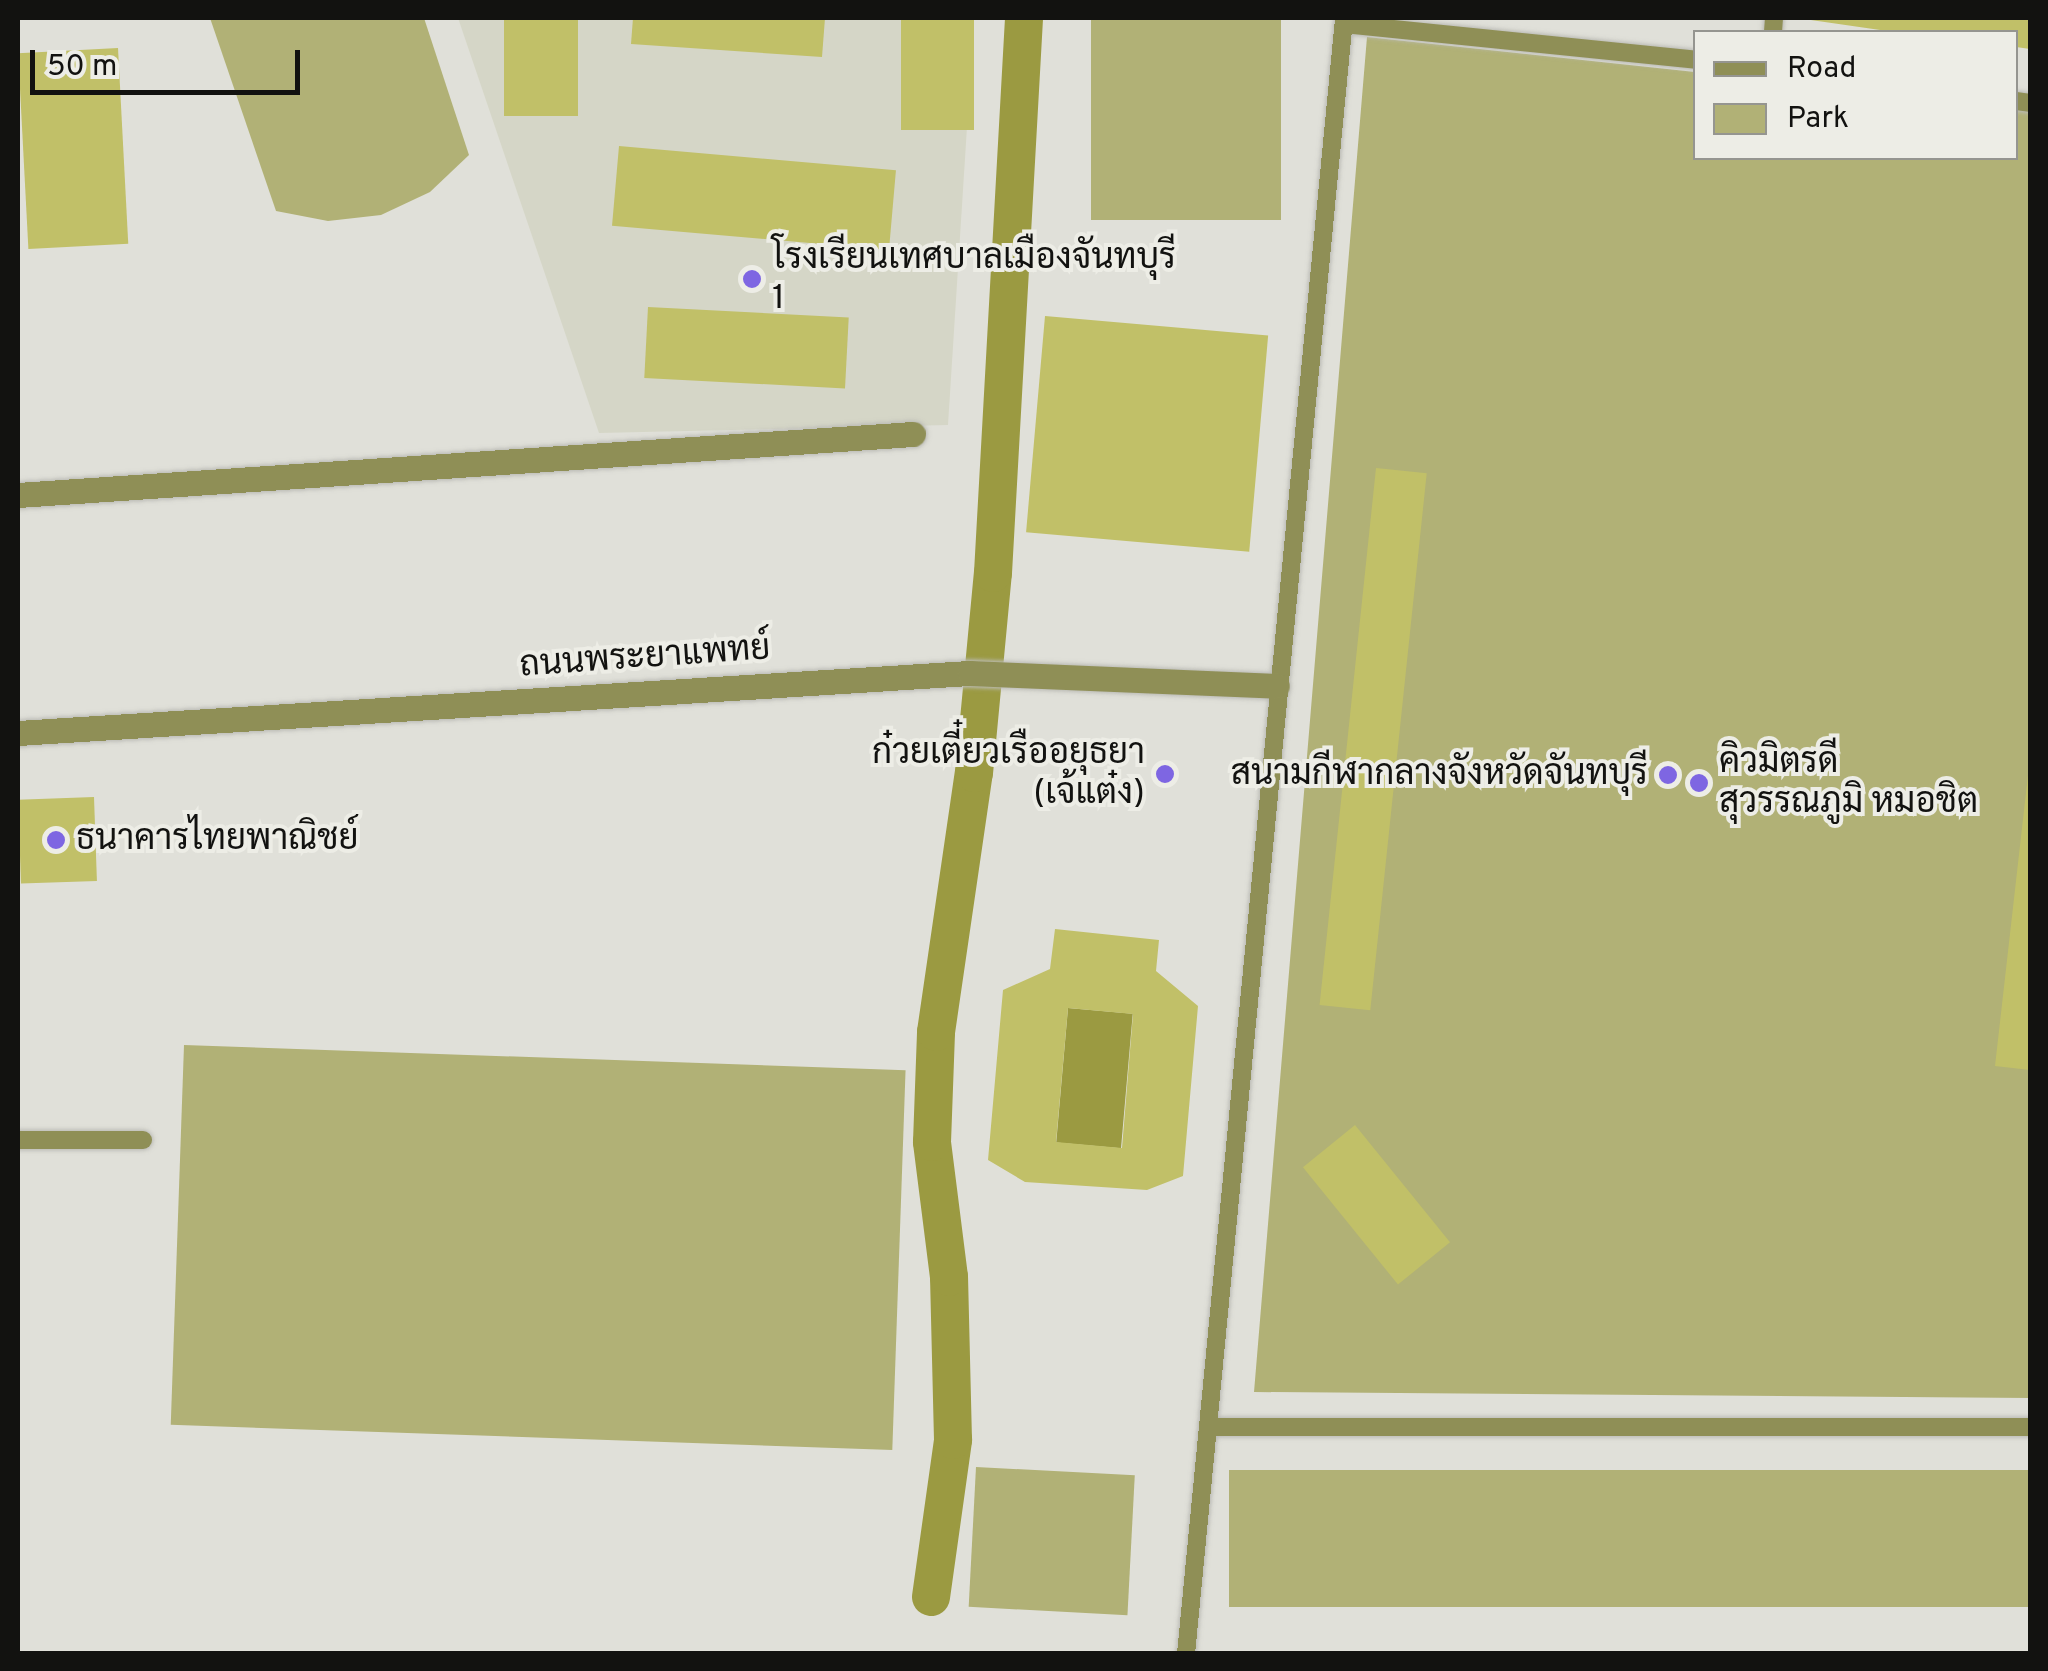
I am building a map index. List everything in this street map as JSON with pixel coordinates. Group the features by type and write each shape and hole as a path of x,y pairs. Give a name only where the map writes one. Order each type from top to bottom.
{"street":[{"path":"18,495 914,434"},
{"name":"ถนนพระยาแพทย์","path":"18,733 983,673 1278,686"}],"lane":[{"path":"1186,1654 1344,21 1693,60"},
{"path":"18,1140 143,1140"},
{"path":"1208,1427 2030,1427"}],"shaded area":[{"name":"โรงเรียนเทศบาลเมืองจันทบุรี 1","path":"458,18 974,18 948,425 599,433"},
{"path":"1068,1008 1133,1014 1121,1148 1056,1142"}],"green space":[{"path":"210,18 424,18 469,155 430,192 381,215 328,221 276,211"},
{"path":"1091,18 1281,18 1281,220 1091,220"},
{"name":"สนามกีฬากลางจังหวัดจันทบุรี","path":"1367,37 1693,72 1693,160 2018,160 2018,107 2030,108 2030,1398 1254,1392"},
{"path":"184,1045 906,1070 892,1450 171,1425"},
{"path":"976,1467 1135,1475 1127,1615 969,1607"},
{"path":"1229,1470 2030,1470 2030,1607 1229,1607"}],"building":[{"path":"504,18 578,18 578,116 504,116"},
{"path":"633,18 825,18 822,57 631,44"},
{"path":"901,18 974,18 974,130 901,130"},
{"path":"1797,18 2030,18 2030,49 2018,47 2018,30 1880,30"},
{"path":"118,48 128,244 28,249 18,53"},
{"path":"619,146 896,170 889,250 612,226"},
{"path":"648,307 849,318 845,388 644,378"},
{"path":"1045,316 1268,336 1249,552 1026,532"},
{"path":"1376,468 1427,473 1370,1010 1320,1005"},
{"path":"2030,775 2030,1070 1995,1066"},
{"name":"ธนาคารไทยพาณิชย์","path":"94,797 97,881 21,884 18,800"},
{"path":"1055,929 1159,940 1156,971 1198,1006 1183,1176 1147,1190 1025,1182 988,1160 1003,990 1050,969","holes":["1068,1008 1133,1014 1122,1148 1056,1142"]},
{"path":"1355,1125 1450,1242 1398,1285 1303,1167"}],"waterway":[{"path":"931,1597 953,1440 949,1277 932,1142 936,1032 974,773 993,573 1024,18"}],"place":[{"name":"โรงเรียนเทศบาลเมืองจันทบุรี 1","path":"752,279"},
{"name":"ก๋วยเตี๋ยวเรืออยุธยา (เจ้แต๋ง)","path":"1165,774"},
{"name":"สนามกีฬากลางจังหวัดจันทบุรี","path":"1668,775"},
{"name":"คิวมิตรดี สุวรรณภูมิ หมอชิต","path":"1699,783"},
{"name":"ธนาคารไทยพาณิชย์","path":"56,840"}]}
